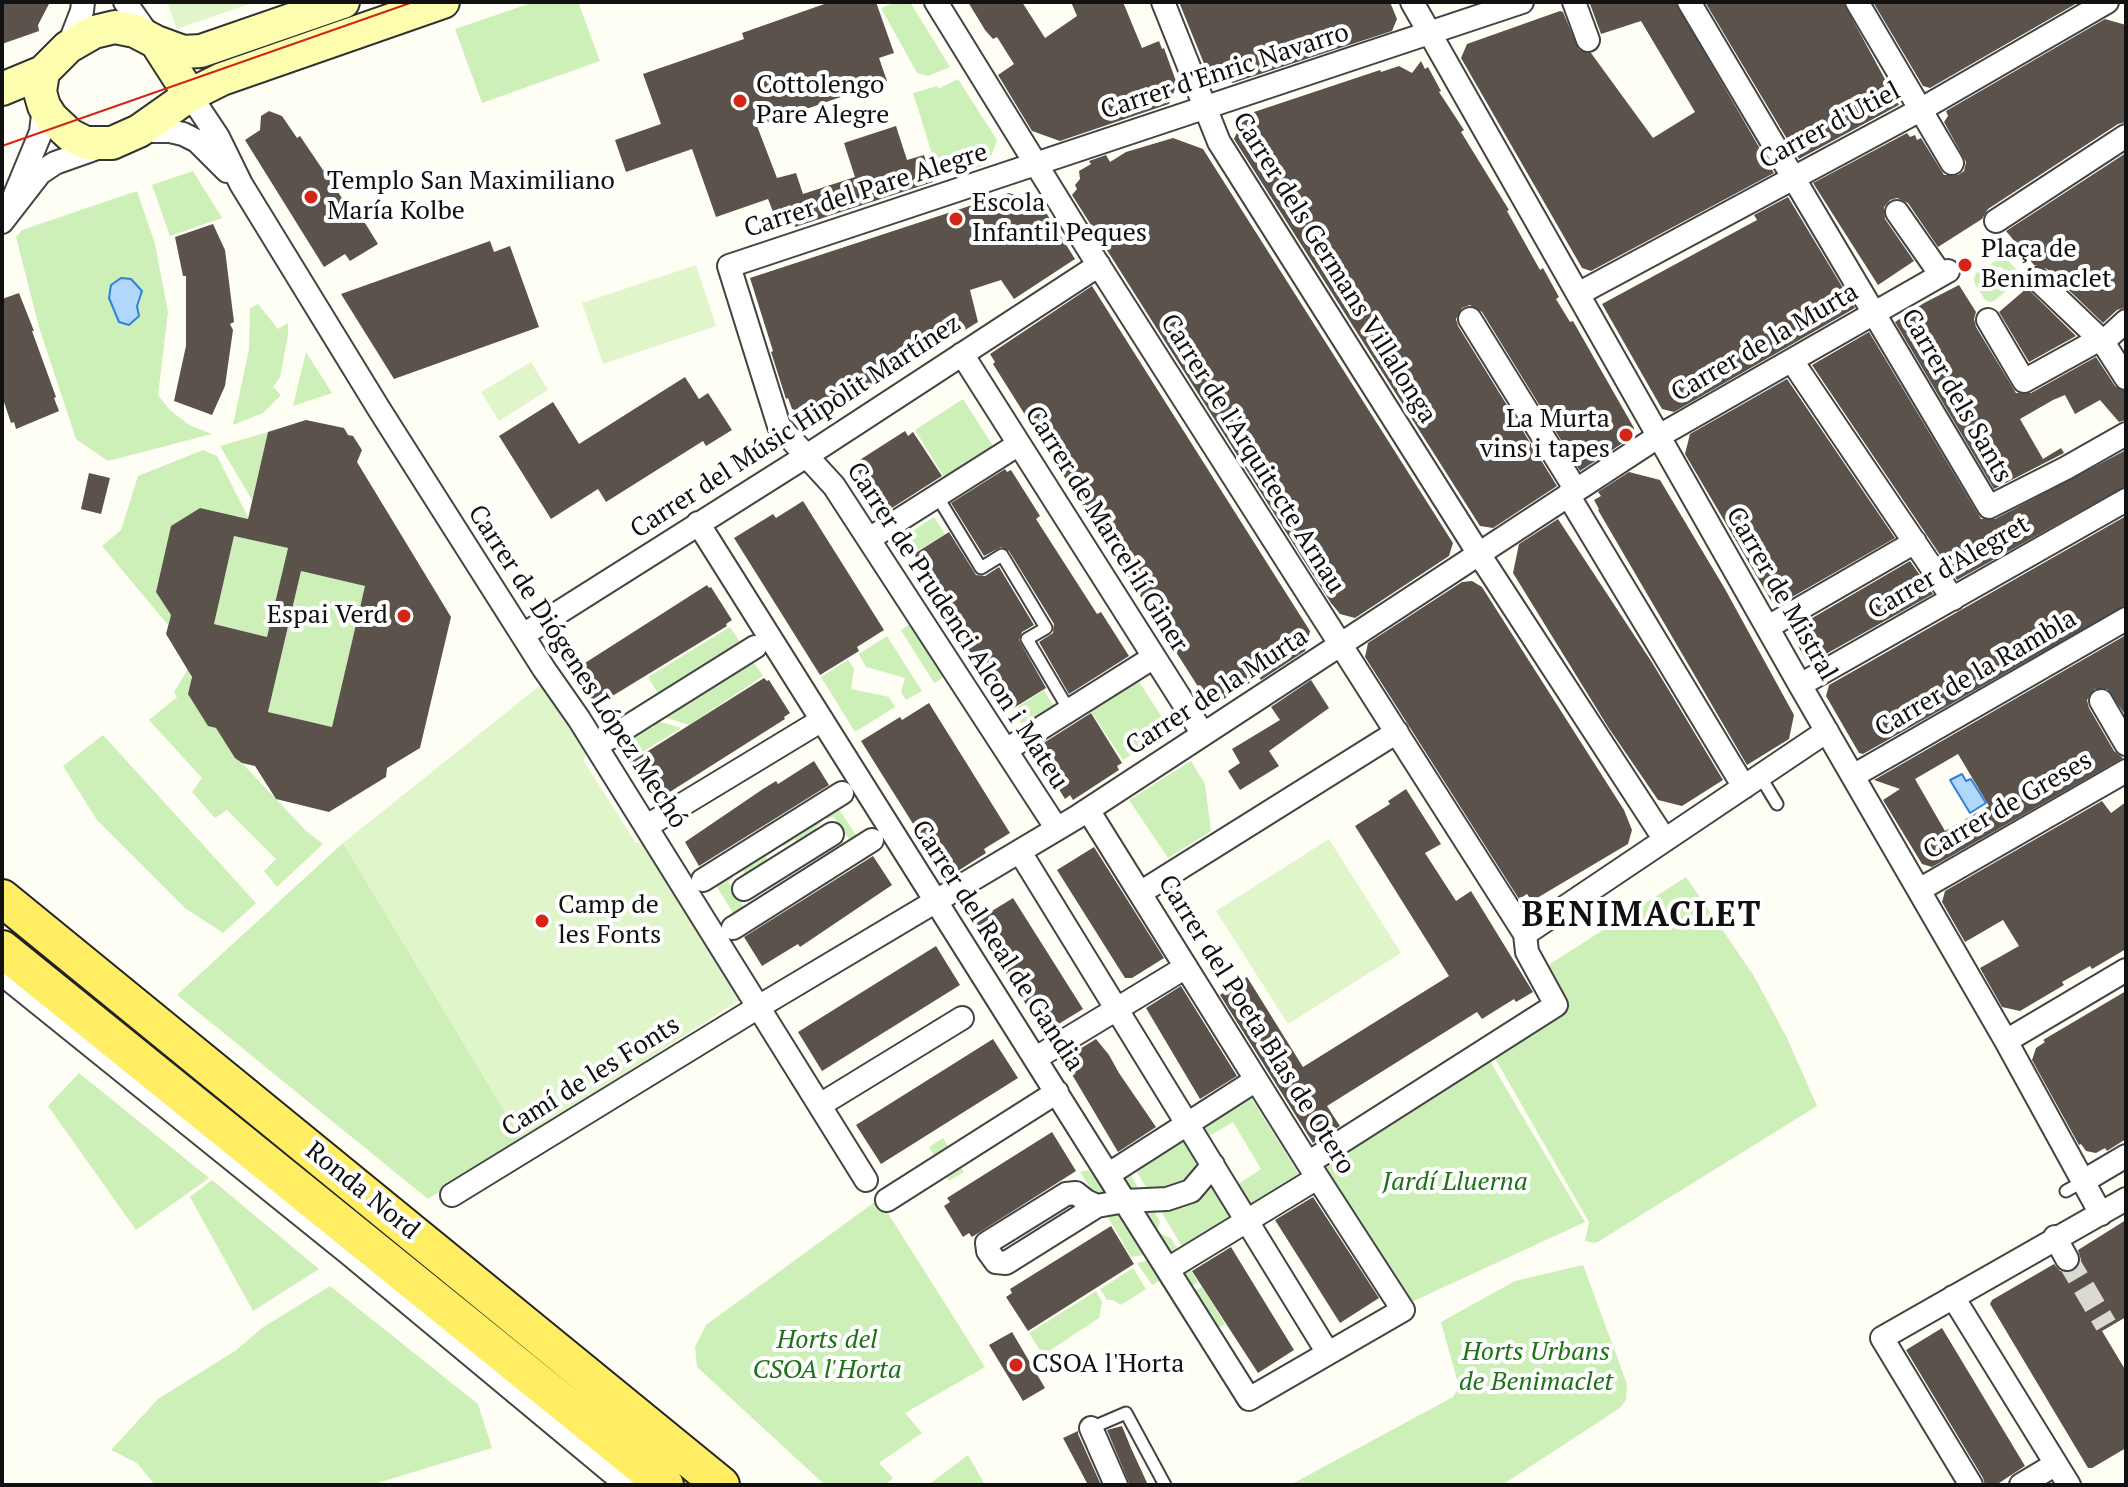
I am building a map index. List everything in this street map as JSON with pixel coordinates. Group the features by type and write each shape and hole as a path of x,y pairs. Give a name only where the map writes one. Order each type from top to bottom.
{"main road":[{"name":"Ronda Nord","path":"2,898 721,1485"},
{"name":"Ronda Nord","path":"2,949 665,1485"}],"street":[{"path":"68,47 83,2"},
{"path":"125,2 141,27 156,42 190,95"},
{"path":"2,89 43,72 68,47 94,32 115,27 135,31 183,52 201,51 343,2"},
{"path":"4,219 40,173 55,163 126,137 190,95 222,79 443,2"},
{"name":"Carrer de l'Arquitecte Arnau","path":"936,2 1099,265 1525,934 1527,952 1556,1005 1312,1171"},
{"name":"Carrer dels Germans Villalonga","path":"1163,2 1219,142 1479,554 1665,840"},
{"name":"Carrer de Mistral","path":"1412,2 2006,1041 2074,1187 2101,1214"},
{"name":"Carrer d'Enric Navarro","path":"1037,164 1522,2"},
{"path":"1574,2 1588,40"},
{"name":"Carrer dels Sants","path":"1689,2 1989,507 2126,434"},
{"path":"1857,2 1952,163"},
{"name":"Carrer d'Utiel","path":"1578,294 1920,110 2107,2"},
{"path":"4,219 41,132 43,72"},
{"name":"Carrer de Diógenes López Mechó","path":"190,95 218,137 241,184 760,1006 866,1180"},
{"path":"44,106 70,135 86,143 126,137"},
{"name":"Carrer de Diógenes López Mechó","path":"126,137 170,131 197,141 241,184"},
{"path":"1996,221 2126,136"},
{"name":"Carrer del Pare Alegre","path":"808,455 779,426 729,266 1037,164"},
{"name":"Carrer de la Murta","path":"760,1006 1088,810 1659,436 1944,273 1897,212"},
{"name":"Carrer del Músic Hipòlit Martínez","path":"523,635 808,455 1099,265"},
{"path":"2037,279 2101,340 2126,378"},
{"path":"1470,319 1572,493 1752,782"},
{"path":"1988,320 2024,381 2101,340 2126,321"},
{"name":"Carrer de Marcel·lí Giner","path":"962,354 1203,734"},
{"path":"1792,361 1953,599"},
{"path":"869,539 1019,444"},
{"name":"Carrer de Prudenci Alcon i Mateu","path":"808,455 834,486 1057,829"},
{"name":"Carrer d'Alegret","path":"1800,685 2126,500"},
{"name":"Carrer del Real de Gandia","path":"698,523 1249,1399 1328,1353"},
{"path":"1768,627 1915,542"},
{"name":"Carrer de la Rambla","path":"1853,776 2126,619"},
{"path":"608,739 755,647"},
{"path":"1006,750 1154,657"},
{"path":"2101,701 2126,744"},
{"path":"647,826 822,720"},
{"path":"1525,934 1827,731"},
{"path":"1140,893 1397,732"},
{"name":"Carrer de Greses","path":"1919,890 2126,771"},
{"path":"703,880 842,793"},
{"path":"816,809 846,856"},
{"name":"Carrer del Poeta Blas de Otero","path":"1088,810 1312,1171 1403,1310 1328,1353"},
{"path":"744,889 832,834"},
{"path":"773,837 802,884"},
{"path":"733,928 872,840"},
{"path":"1020,852 1328,1353"},
{"path":"729,865 758,912"},
{"path":"1036,1058 1186,967"},
{"path":"2006,1041 2126,970"},
{"path":"2,974 348,1253 627,1485"},
{"name":"Camí de les Fonts","path":"452,1195 760,1006"},
{"path":"820,1105 962,1018"},
{"path":"1109,1174 1256,1080"},
{"path":"887,1200 1057,1092"},
{"path":"2074,1187 2126,1156"},
{"path":"1097,1206 1167,1199 1191,1191 1213,1165"},
{"path":"1168,1269 1246,1220 1312,1171"},
{"path":"1971,1485 1882,1338 2126,1199"},
{"path":"2055,1237 2067,1259"},
{"path":"1953,1297 2069,1485"},
{"path":"1091,1428 1116,1485"},
{"path":"2021,1485 2056,1464"}],"lane":[{"path":"937,496 981,568 1002,555 1046,628 1027,639 1069,710"},
{"path":"1752,782 1777,804"},
{"path":"1091,1428 1126,1413 1165,1485"}],"green space":[{"path":"167,2 255,2 177,29"},
{"path":"534,2 578,2 600,61 482,103 455,29"},
{"path":"896,2 910,2 950,67 928,76 917,73 881,8"},
{"path":"958,79 997,140 988,164 949,176 943,157 934,160 913,93 937,86 938,89"},
{"path":"193,171 222,218 170,236 152,185"},
{"path":"137,191 155,244 168,312 158,395 170,410 189,425 212,434 108,461 76,439 39,327 16,237 22,230"},
{"path":"1999,259 2007,260 2018,271 2019,280 1989,302 1975,284 1976,273","holes":["1994,267 2001,267 2008,273 2008,280 2004,285 1994,286 1989,282 1988,275"]},
{"path":"696,265 716,326 603,364 582,303"},
{"path":"258,304 278,329 288,323 280,377 273,387 281,395 263,413 233,425 249,349 250,308"},
{"path":"306,352 332,393 293,406"},
{"path":"531,362 548,390 499,421 481,392"},
{"path":"963,399 995,449 946,480 915,430"},
{"path":"268,432 252,500 220,446"},
{"path":"203,450 217,456 249,519 200,508 171,526 156,592 171,615 168,625 102,546 121,530 138,476"},
{"path":"934,517 945,534 914,553 903,537"},
{"path":"234,536 288,548 267,637 214,624"},
{"path":"301,571 365,586 332,727 268,712"},
{"path":"913,622 946,676 934,683 901,630"},
{"path":"730,627 763,676 689,725 658,715 662,700 648,677"},
{"path":"887,636 922,691 906,700 901,692 905,678 866,667 859,654"},
{"path":"848,660 854,669 851,689 889,697 895,707 855,732 821,677"},
{"path":"188,669 208,726 216,728 242,763 306,831 323,844 277,887 264,871 276,859 227,810 215,818 192,792 202,778 149,720 177,697 174,692"},
{"name":"Camp de les Fonts","path":"548,679 589,749 583,760 636,843 646,841 741,999 522,1140 343,843"},
{"path":"1138,680 1170,730 1123,760 1090,710"},
{"path":"1044,690 1055,708 1024,728 1013,710"},
{"path":"657,721 681,728 633,758 618,734 633,736 653,727"},
{"path":"103,735 256,903 223,933 185,908 97,820 63,766"},
{"path":"1191,761 1205,784 1211,831 1168,858 1129,800"},
{"path":"836,805 860,841 846,849 843,844 849,839 833,816 828,819 824,813"},
{"path":"818,819 821,824 816,827 820,835 800,847 795,839 784,846 781,841"},
{"path":"1329,839 1401,953 1288,1024 1216,911"},
{"path":"343,843 522,1140 428,1199 177,995"},
{"path":"773,846 776,850 766,857 771,865 748,879 743,871 738,873 735,869"},
{"path":"730,872 733,878 728,882 744,907 749,904 752,909 736,918 714,882"},
{"path":"1686,877 1754,976 1787,1038 1817,1106 1596,1243 1585,1241 1589,1222 1493,1055 1568,1007 1549,972 1550,964"},
{"name":"Jardí Lluerna","path":"1487,1056 1585,1222 1405,1305 1313,1164"},
{"path":"79,1073 209,1178 136,1230 48,1106"},
{"path":"1248,1093 1302,1179 1249,1212 1234,1187 1261,1169 1233,1122 1209,1136 1201,1121"},
{"path":"1186,1131 1198,1152 1199,1166 1184,1186 1148,1191 1134,1167 1169,1151"},
{"path":"943,1138 964,1172 949,1181 929,1147"},
{"path":"1123,1162 1140,1191 1097,1198 1080,1172"},
{"path":"212,1180 319,1269 253,1311 190,1197"},
{"path":"1212,1187 1235,1221 1214,1231 1206,1230 1186,1253 1159,1208 1192,1198"},
{"name":"Horts del CSOA l'Horta","path":"879,1199 985,1367 905,1413 922,1433 879,1463 893,1478 885,1485 825,1485 697,1367 695,1347 706,1325"},
{"path":"1153,1209 1160,1222 1159,1233 1171,1238 1181,1255 1155,1253 1131,1257 1105,1212"},
{"path":"1150,1260 1185,1261 1198,1282 1189,1288 1191,1293 1202,1287 1225,1324 1218,1328 1244,1371 1227,1388 1159,1281 1152,1285 1137,1263"},
{"name":"Horts Urbans de Benimaclet","path":"1583,1265 1627,1384 1626,1400 1620,1408 1502,1485 1290,1485 1453,1397 1459,1387 1441,1322 1515,1281"},
{"path":"1133,1268 1146,1289 1121,1305 1107,1300 1100,1289"},
{"path":"330,1286 478,1404 492,1448 371,1485 155,1485 137,1463 111,1450 158,1399"},
{"path":"1096,1291 1102,1302 1099,1318 1043,1355 1029,1333"},
{"path":"968,1455 985,1485 928,1485"}],"water":[{"path":"121,278 131,279 142,291 137,306 139,316 129,325 119,322 109,298 111,285"},
{"path":"1962,774 1966,781 1971,779 1986,803 1970,813 1950,780"}],"building":[{"path":"2,2 50,2 38,25 39,31 2,44"},
{"name":"Cottolengo Pare Alegre","path":"830,2 876,2 894,53 879,58 887,81 757,126 777,178 796,173 803,194 855,177 844,143 896,126 907,160 924,155 933,182 795,227 793,223 779,227 768,199 716,217 692,149 626,172 615,140 661,124 643,74 744,39 742,33"},
{"path":"968,2 1022,2 1045,38 1077,16 1071,2 1123,2 1142,48 1159,41 1164,48 1177,84 1169,104 1060,141 1032,131 998,75 1014,64 997,37 993,39 985,30"},
{"path":"1179,2 1390,2 1397,19 1392,31 1233,83 1207,71"},
{"path":"1675,2 1774,173 1591,271 1582,268 1461,58 1467,44 1560,11 1579,50 1591,53 1653,138 1695,112 1641,21 1601,34 1590,4"},
{"path":"1705,2 1843,2 1899,105 1799,159"},
{"path":"1873,2 2079,2 1930,88 1923,86"},
{"path":"2105,19 2126,25 2126,122 2118,124 1988,209 1982,219 1938,247 1908,203 1897,198 1890,200 1884,207 1885,219 1914,261 1878,285 1813,183 1907,133 1910,137 1915,135 1917,140 1921,138 1944,175 1958,175 1964,171 1966,162 1944,122 1948,116 1946,111"},
{"path":"1421,61 1425,69 1428,67 1439,92 1464,130 1461,132 1509,210 1540,270 1543,268 1559,297 1556,299 1570,322 1573,321 1634,428 1632,437 1580,471 1482,312 1470,305 1462,308 1456,319 1458,326 1557,486 1493,528 1480,526 1234,139 1245,115 1380,70 1399,66 1412,73"},
{"name":"Templo San Maximiliano María Kolbe","path":"269,111 282,116 323,170 326,168 340,176 336,189 355,218 360,215 378,244 350,261 345,254 324,267 245,140 260,130 261,116"},
{"path":"1173,138 1203,149 1453,543 1449,556 1355,618 1340,614 1331,603 1072,195 1080,179 1079,171 1091,164 1089,161 1106,155 1110,162 1126,152"},
{"path":"2126,153 2126,307 2117,310 2103,323 2047,269 2034,265 2006,231"},
{"path":"1009,193 1040,203 1075,259 1014,299 1001,280 970,290 978,322 884,380 872,384 854,398 844,401 846,404 836,406 837,409 828,414 817,418 792,409 786,399 750,278"},
{"path":"1788,197 1855,308 1674,412 1662,409 1602,304 1757,220 1754,215"},
{"path":"213,224 225,250 234,322 230,324 233,330 225,386 212,415 174,401 186,346 186,276 183,276 175,237"},
{"path":"490,241 494,252 510,246 539,327 394,379 341,294"},
{"path":"1959,285 1976,312 1976,327 2016,393 2031,393 2096,357 2115,386 2126,392 2126,420 2119,422 2100,400 2075,414 2065,395 2053,400 2020,419 2043,459 2061,448 2064,453 1994,489 1895,322"},
{"path":"1092,286 1310,631 1305,651 1211,707 993,364 995,362 990,354"},
{"path":"2027,288 2076,336 2029,362 1999,312"},
{"path":"19,293 59,411 16,429 2,396 2,299"},
{"path":"1869,332 1981,519 1995,519 2126,450 2126,486 1957,580 1812,365"},
{"path":"685,377 699,399 708,393 732,430 706,446 703,441 606,502 598,489 551,519 499,436 553,402 579,444"},
{"path":"1787,379 1895,538 1780,604 1772,602 1685,454 1690,434"},
{"name":"Espai Verd","path":"306,420 344,428 348,435 353,436 362,450 357,462 451,617 420,748 387,768 386,777 329,812 276,799 255,766 235,758 216,728 208,726 188,694 192,677 166,634 171,615 156,592 171,526 200,508 248,519 268,432","holes":["234,536 288,548 267,637 214,624","301,571 365,586 332,727 268,712"]},
{"path":"905,431 908,436 913,432 942,476 884,513 856,468 860,464 858,461"},
{"path":"1005,469 1007,472 1011,470 1040,516 1036,519 1097,614 1101,612 1129,656 1069,694 1039,642 1053,633 1054,624 1009,551 1001,547 984,556 951,503"},
{"path":"1629,472 1660,480 1725,589 1794,715 1789,739 1747,765 1598,510 1594,500 1601,496 1598,492"},
{"path":"89,473 110,478 101,514 81,509"},
{"path":"803,501 884,630 857,647 859,651 820,675 734,538 773,514 776,518"},
{"path":"2126,516 2126,605 1863,754 1859,753 1826,696 1829,685"},
{"path":"1558,519 1653,664 1723,780 1682,806 1658,800 1608,727 1513,573 1519,544"},
{"path":"949,532 976,575 985,576 999,567 1034,625 1022,632 1019,640 1046,688 1012,709 944,611 948,609 914,554"},
{"path":"1910,561 1933,594 1807,662 1793,637 1795,628"},
{"path":"1472,581 1482,587 1624,810 1632,830 1628,844 1532,901 1527,894 1519,899 1365,657 1368,643 1462,582"},
{"path":"707,585 732,620 727,626 596,706 574,670"},
{"path":"2126,635 2126,716 2107,689 2095,689 2087,700 2114,751 2123,758 1932,867 1922,864 1883,800 1900,789 1874,780","holes":["1958,754 1989,806 1945,831 1915,779"]},
{"path":"764,678 769,680 790,713 785,719 654,802 629,763"},
{"path":"1311,680 1329,708 1269,751 1279,766 1240,790 1228,771 1240,763 1232,749 1280,720 1271,707"},
{"path":"929,703 1010,833 947,878 861,741"},
{"path":"1091,713 1122,763 1117,766 1119,770 1073,800 1070,795 1065,799 1034,749"},
{"path":"814,761 829,785 699,866 685,842 763,789 776,781 778,784"},
{"path":"1406,789 1441,844 1425,853 1456,901 1471,891 1533,992 1516,1002 1514,999 1482,1019 1477,1012 1327,1106 1340,1126 1313,1143 1220,995 1247,977 1303,1067 1449,976 1355,826 1390,804 1388,801"},
{"path":"2102,801 2111,813 2126,802 2126,949 2062,982 2064,985 2020,1011 2002,1007 1980,968 2019,946 2003,920 1965,942 1942,902 1945,891"},
{"path":"1094,847 1164,958 1132,978 1125,978 1057,870"},
{"path":"873,856 892,885 800,947 798,944 762,966 744,937"},
{"path":"1013,898 1083,1009 1044,1033 974,922"},
{"path":"936,946 960,985 822,1071 798,1032"},
{"path":"1181,986 1237,1076 1200,1099 1146,1008"},
{"path":"2126,991 2126,1139 2107,1151 2105,1148 2096,1153 2086,1151 2079,1145 2032,1060 2036,1048 2045,1042 2043,1040"},
{"path":"993,1039 1018,1078 881,1164 856,1125"},
{"path":"1096,1039 1156,1127 1118,1152 1064,1061"},
{"path":"1052,1132 1076,1171 972,1237 969,1233 963,1237 944,1206 950,1202 947,1198"},
{"path":"1313,1197 1379,1298 1340,1323 1275,1220"},
{"path":"2126,1220 2126,1317 2102,1331 2126,1371 2126,1448 2088,1468 1990,1304 2054,1264 2060,1271 2074,1271 2081,1260 2078,1250"},
{"path":"1111,1226 1134,1264 1028,1331 1006,1297 1012,1293 1010,1289"},
{"path":"1231,1247 1294,1350 1258,1373 1192,1271"},
{"path":"1942,1328 2025,1466 1996,1485 1985,1485 1906,1350"},
{"name":"CSOA l'Horta","path":"1012,1332 1045,1388 1023,1401 989,1345"},
{"path":"1122,1426 1148,1485 1130,1485 1107,1430"},
{"path":"1078,1431 1101,1485 1088,1485 1063,1438"}],"tunnel":[{"path":"2067,1259 2106,1325"}],"tram line":[{"path":"2,146 413,2"}],"place":[{"name":"Cottolengo Pare Alegre","path":"740,101"},
{"name":"Templo San Maximiliano María Kolbe","path":"311,197"},
{"name":"Escola Infantil Peques","path":"956,219"},
{"name":"Plaça de Benimaclet","path":"1965,265"},
{"name":"La Murta vins i tapes","path":"1626,435"},
{"name":"Espai Verd","path":"404,616"},
{"name":"Camp de les Fonts","path":"542,921"},
{"name":"CSOA l'Horta","path":"1016,1365"}],"district":[{"name":"BENIMACLET","path":"1642,916"}]}
